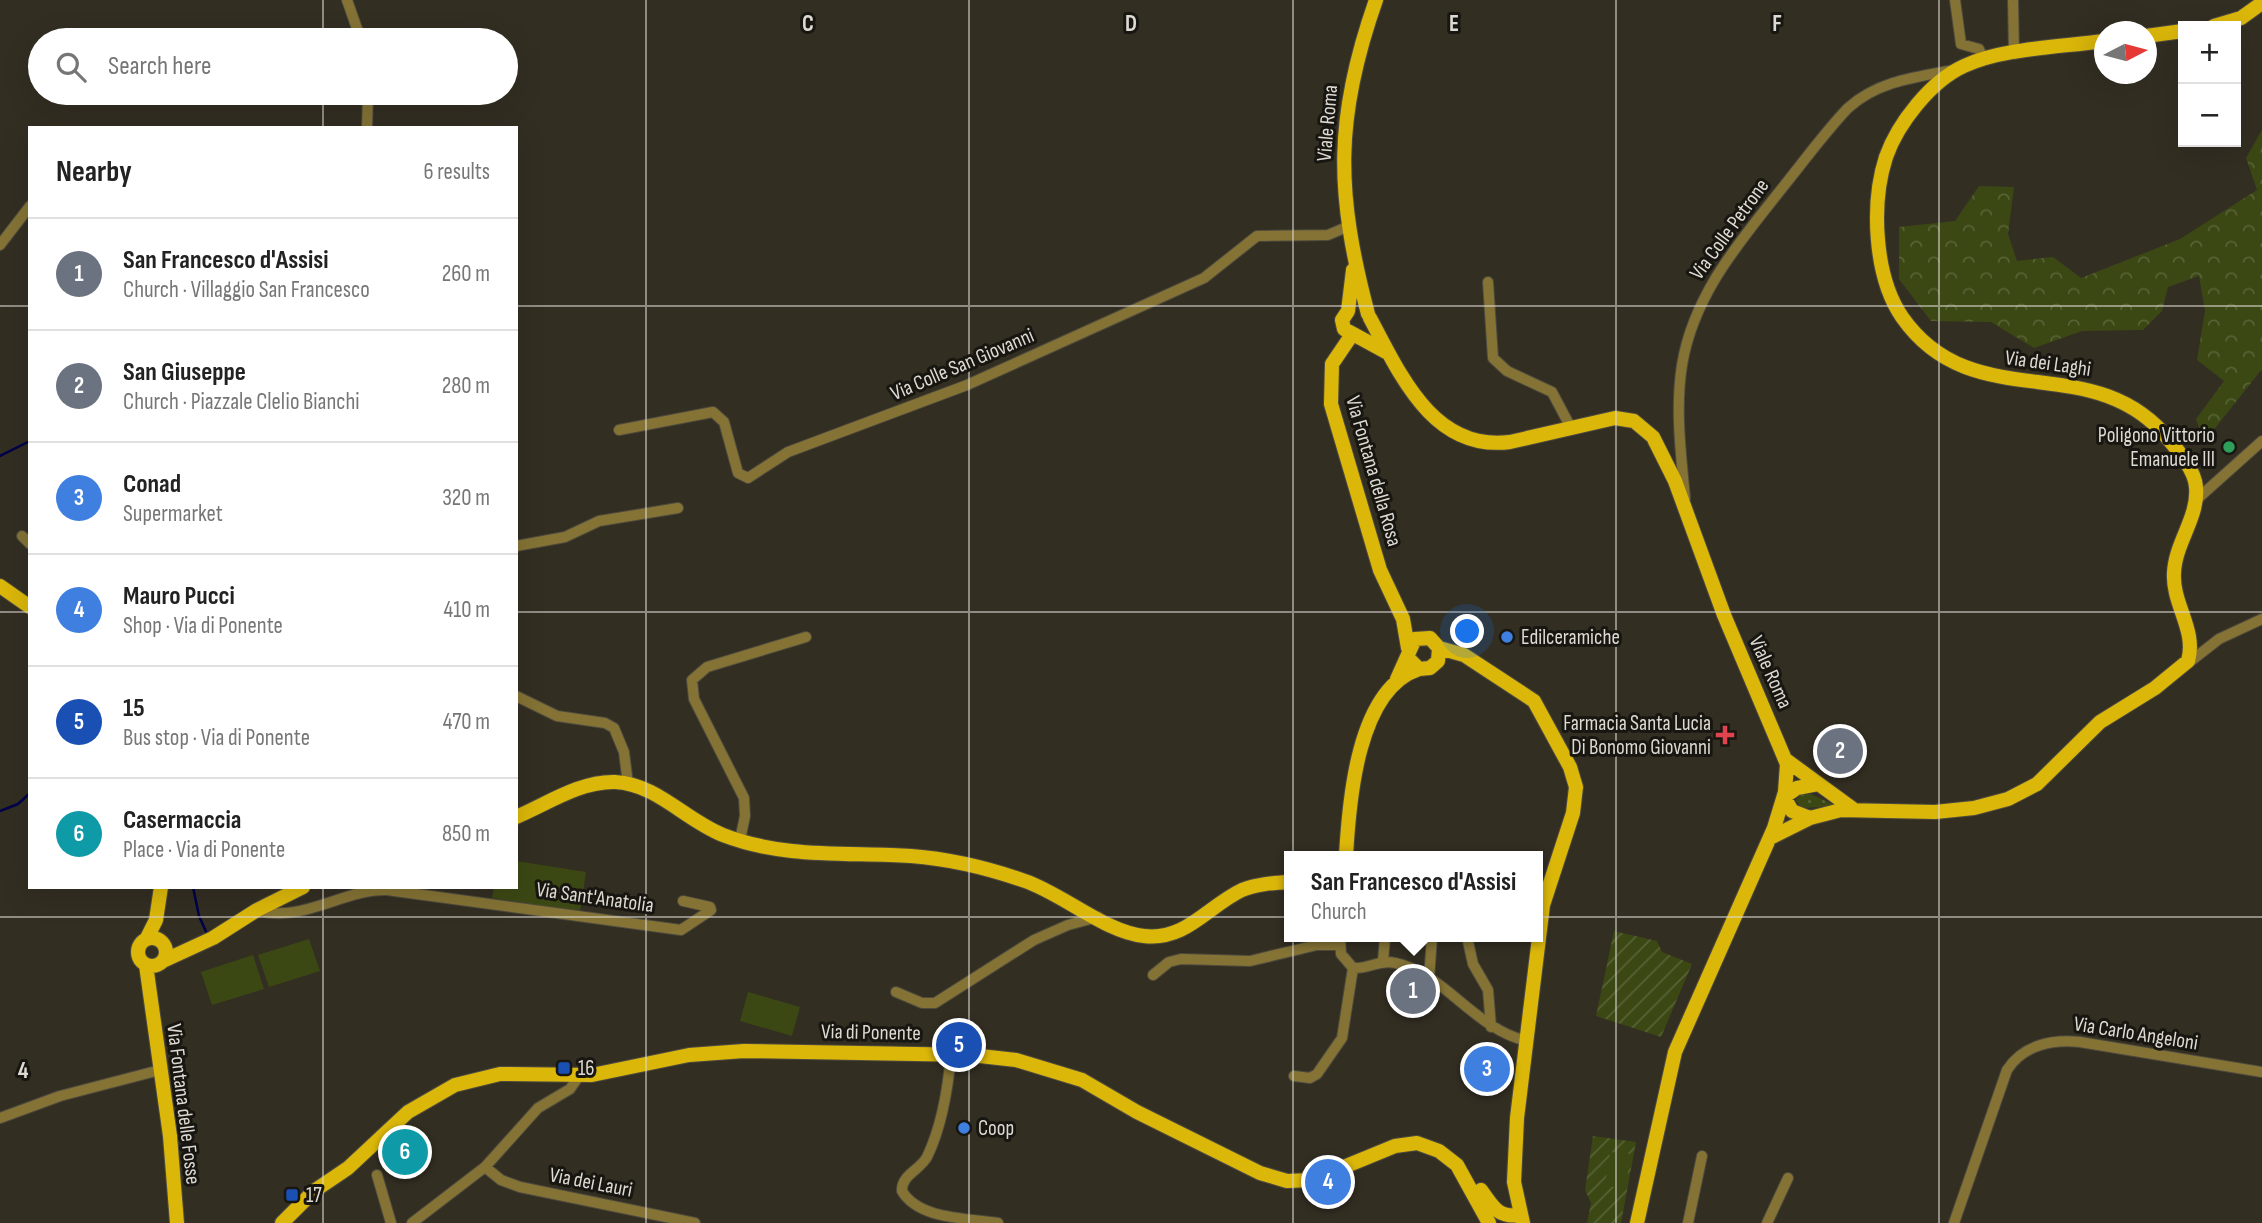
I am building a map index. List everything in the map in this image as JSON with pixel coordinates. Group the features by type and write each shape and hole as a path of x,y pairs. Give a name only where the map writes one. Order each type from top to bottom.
{"main road":[{"name":"Viale Roma","path":"1376,0 1354,68 1345,118 1343,162 1349,226 1369,316 1397,372 1422,405 1447,427 1469,439 1497,443 1615,418 1642,426 1662,452 1729,628 1786,760 1784,797 1770,838 1678,1041 1665,1089 1637,1223"},
{"path":"2231,21 2241,18 2262,3"},
{"path":"2157,35 2178,32"},
{"name":"Via dei Laghi","path":"2094,43 1983,59 1956,70 1932,90 1905,122 1884,165 1880,192 1880,235 1888,286 1896,306 1927,345 1954,363 1998,378 2084,387 2135,407 2168,438 2193,474 2197,489 2174,572 2177,597 2190,640 2189,658 2182,668"},
{"name":"Viale Roma","path":"1345,315 1354,252"},
{"path":"1332,364 1354,336 1368,331 1369,316 1361,308 1345,315 1344,330 1354,336 1389,354"},
{"name":"Via Fontana della Rosa","path":"1345,315 1334,342 1330,397 1382,575 1403,620 1408,653"},
{"path":"0,586 28,606"},
{"path":"1403,620 1435,649"},
{"path":"1346,851 1350,800 1358,757 1378,710 1419,637 1435,649 1453,658 1474,663 1525,693 1539,707 1570,767 1576,787 1573,813 1543,905"},
{"path":"1395,683 1419,669 1430,668 1435,649"},
{"path":"1408,653 1419,669"},
{"path":"1770,838 1810,818 1853,809 1949,811 1988,805 2018,795 2050,773 2106,717 2182,668"},
{"path":"1786,760 1853,809"},
{"path":"518,816 584,787 605,782 628,784 655,794 709,828 740,840 800,854 912,856 963,863 1044,888 1098,918 1139,935 1165,936 1180,932 1242,890 1262,884 1284,882"},
{"path":"1810,818 1793,811 1784,797 1797,788 1818,784"},
{"name":"Via Fontana delle Fosse","path":"161,889 156,920 157,941 167,951 155,964 149,990 170,1136 177,1223"},
{"path":"155,964 223,932 257,910 299,889"},
{"path":"157,941 187,948"},
{"name":"Via Fontana delle Fosse","path":"155,964 138,954 139,944 157,941"},
{"path":"1521,1219 1515,1189 1514,1152 1539,942"},
{"name":"Via di Ponente","path":"282,1223 314,1191 352,1165 398,1120 439,1092 494,1075 579,1076 729,1051 951,1054 1006,1058 1073,1076 1137,1112 1276,1179 1312,1180 1395,1146 1415,1143 1446,1156 1477,1186 1496,1212 1521,1219"},
{"name":"Via di Ponente","path":"1465,1177 1489,1223"}],"street":[{"path":"346,0 356,28"},
{"path":"1955,0 1961,44 1979,49 1983,59"},
{"path":"2013,0 2014,54"},
{"name":"Via Colle Petrone","path":"1685,508 1679,417 1681,376 1693,321 1708,289 1747,233 1847,108 1866,94 1891,83 1956,70"},
{"path":"367,126 368,105"},
{"path":"0,245 28,209"},
{"name":"Via Colle San Giovanni","path":"619,430 713,412 724,422 738,473 748,478 788,452 967,385 1204,278 1257,236 1328,235 1349,226"},
{"path":"1488,282 1493,358 1507,371 1552,392 1570,426"},
{"path":"2195,501 2262,441"},
{"path":"518,546 565,537 599,522 678,508"},
{"path":"2182,668 2219,639 2262,619"},
{"path":"740,840 745,821 744,798 694,699 692,680 707,667 806,637"},
{"path":"518,697 557,716 605,723 614,728 624,752 628,784"},
{"name":"Via Sant'Anatolia","path":"257,910 283,915 361,893 387,890 681,930 711,910 710,907 682,901"},
{"path":"896,992 922,1003 935,1003 1034,940 1068,925 1098,918"},
{"path":"1153,975 1169,962 1181,959 1245,962 1334,942"},
{"path":"1340,942 1344,960 1353,968"},
{"path":"1383,961 1385,942"},
{"path":"1429,979 1432,942"},
{"path":"1468,942 1473,964 1488,990 1491,1027"},
{"path":"1353,968 1383,961 1406,966 1429,979 1491,1027 1505,1035 1527,1041"},
{"path":"1294,1076 1310,1078 1317,1074 1342,1038 1353,968"},
{"name":"Via Carlo Angeloni","path":"1954,1223 2006,1073 2016,1058 2032,1048 2054,1041 2075,1041 2262,1072"},
{"path":"951,1054 942,1113 932,1143 922,1165 903,1181 902,1191 912,1202 934,1212 998,1223"},
{"path":"0,1118 68,1094 160,1070"},
{"path":"412,1223 485,1167 538,1108 570,1089 579,1076"},
{"path":"1688,1223 1702,1156"},
{"name":"Via dei Lauri","path":"485,1167 501,1180 515,1186 695,1223"},
{"path":"377,1175 391,1223"},
{"path":"1767,1223 1788,1178"}],"green space":[{"path":"2262,130 2262,369 2204,442 2196,419 2224,381 2197,360 2205,311 2199,276 2168,287 2162,311 2143,330 2082,331 2034,348 1991,322 1931,321 1899,279 1899,227 1955,221 1979,186 2014,187 2008,234 2017,261 2053,257 2081,278 2180,239 2257,190 2246,158"},
{"path":"1804,791 1837,806 1801,808 1796,800"},
{"path":"518,861 586,872 580,912 492,898 494,889 518,889"},
{"path":"1614,931 1657,941 1662,952 1692,964 1661,1037 1596,1016"},
{"path":"309,939 320,971 269,987 258,955"},
{"path":"253,955 264,989 212,1005 201,972"},
{"path":"748,992 800,1007 792,1036 740,1021"},
{"path":"1593,1136 1636,1142 1621,1223 1587,1223 1591,1203 1585,1190"},
{"path":"1610,1152 1632,1154 1624,1188 1605,1186"}],"waterway":[{"path":"0,456 28,442"},
{"path":"0,811 18,804 28,795"},
{"path":"193,889 199,916 208,936"}],"place":[{"name":"Poligono Vittorio Emanuele III","path":"2229,447"},
{"name":"Edilceramiche","path":"1507,637"},
{"name":"Farmacia Santa Lucia Di Bonomo Giovanni","path":"1725,735"},
{"name":"San Giuseppe","path":"1840,751"},
{"name":"San Francesco d'Assisi","path":"1413,991"},
{"name":"15","path":"959,1045"},
{"name":"16","path":"564,1068"},
{"name":"Conad","path":"1487,1069"},
{"name":"Coop","path":"964,1128"},
{"name":"Casermaccia","path":"405,1152"},
{"name":"Mauro Pucci","path":"1328,1182"},
{"name":"17","path":"292,1195"}]}
